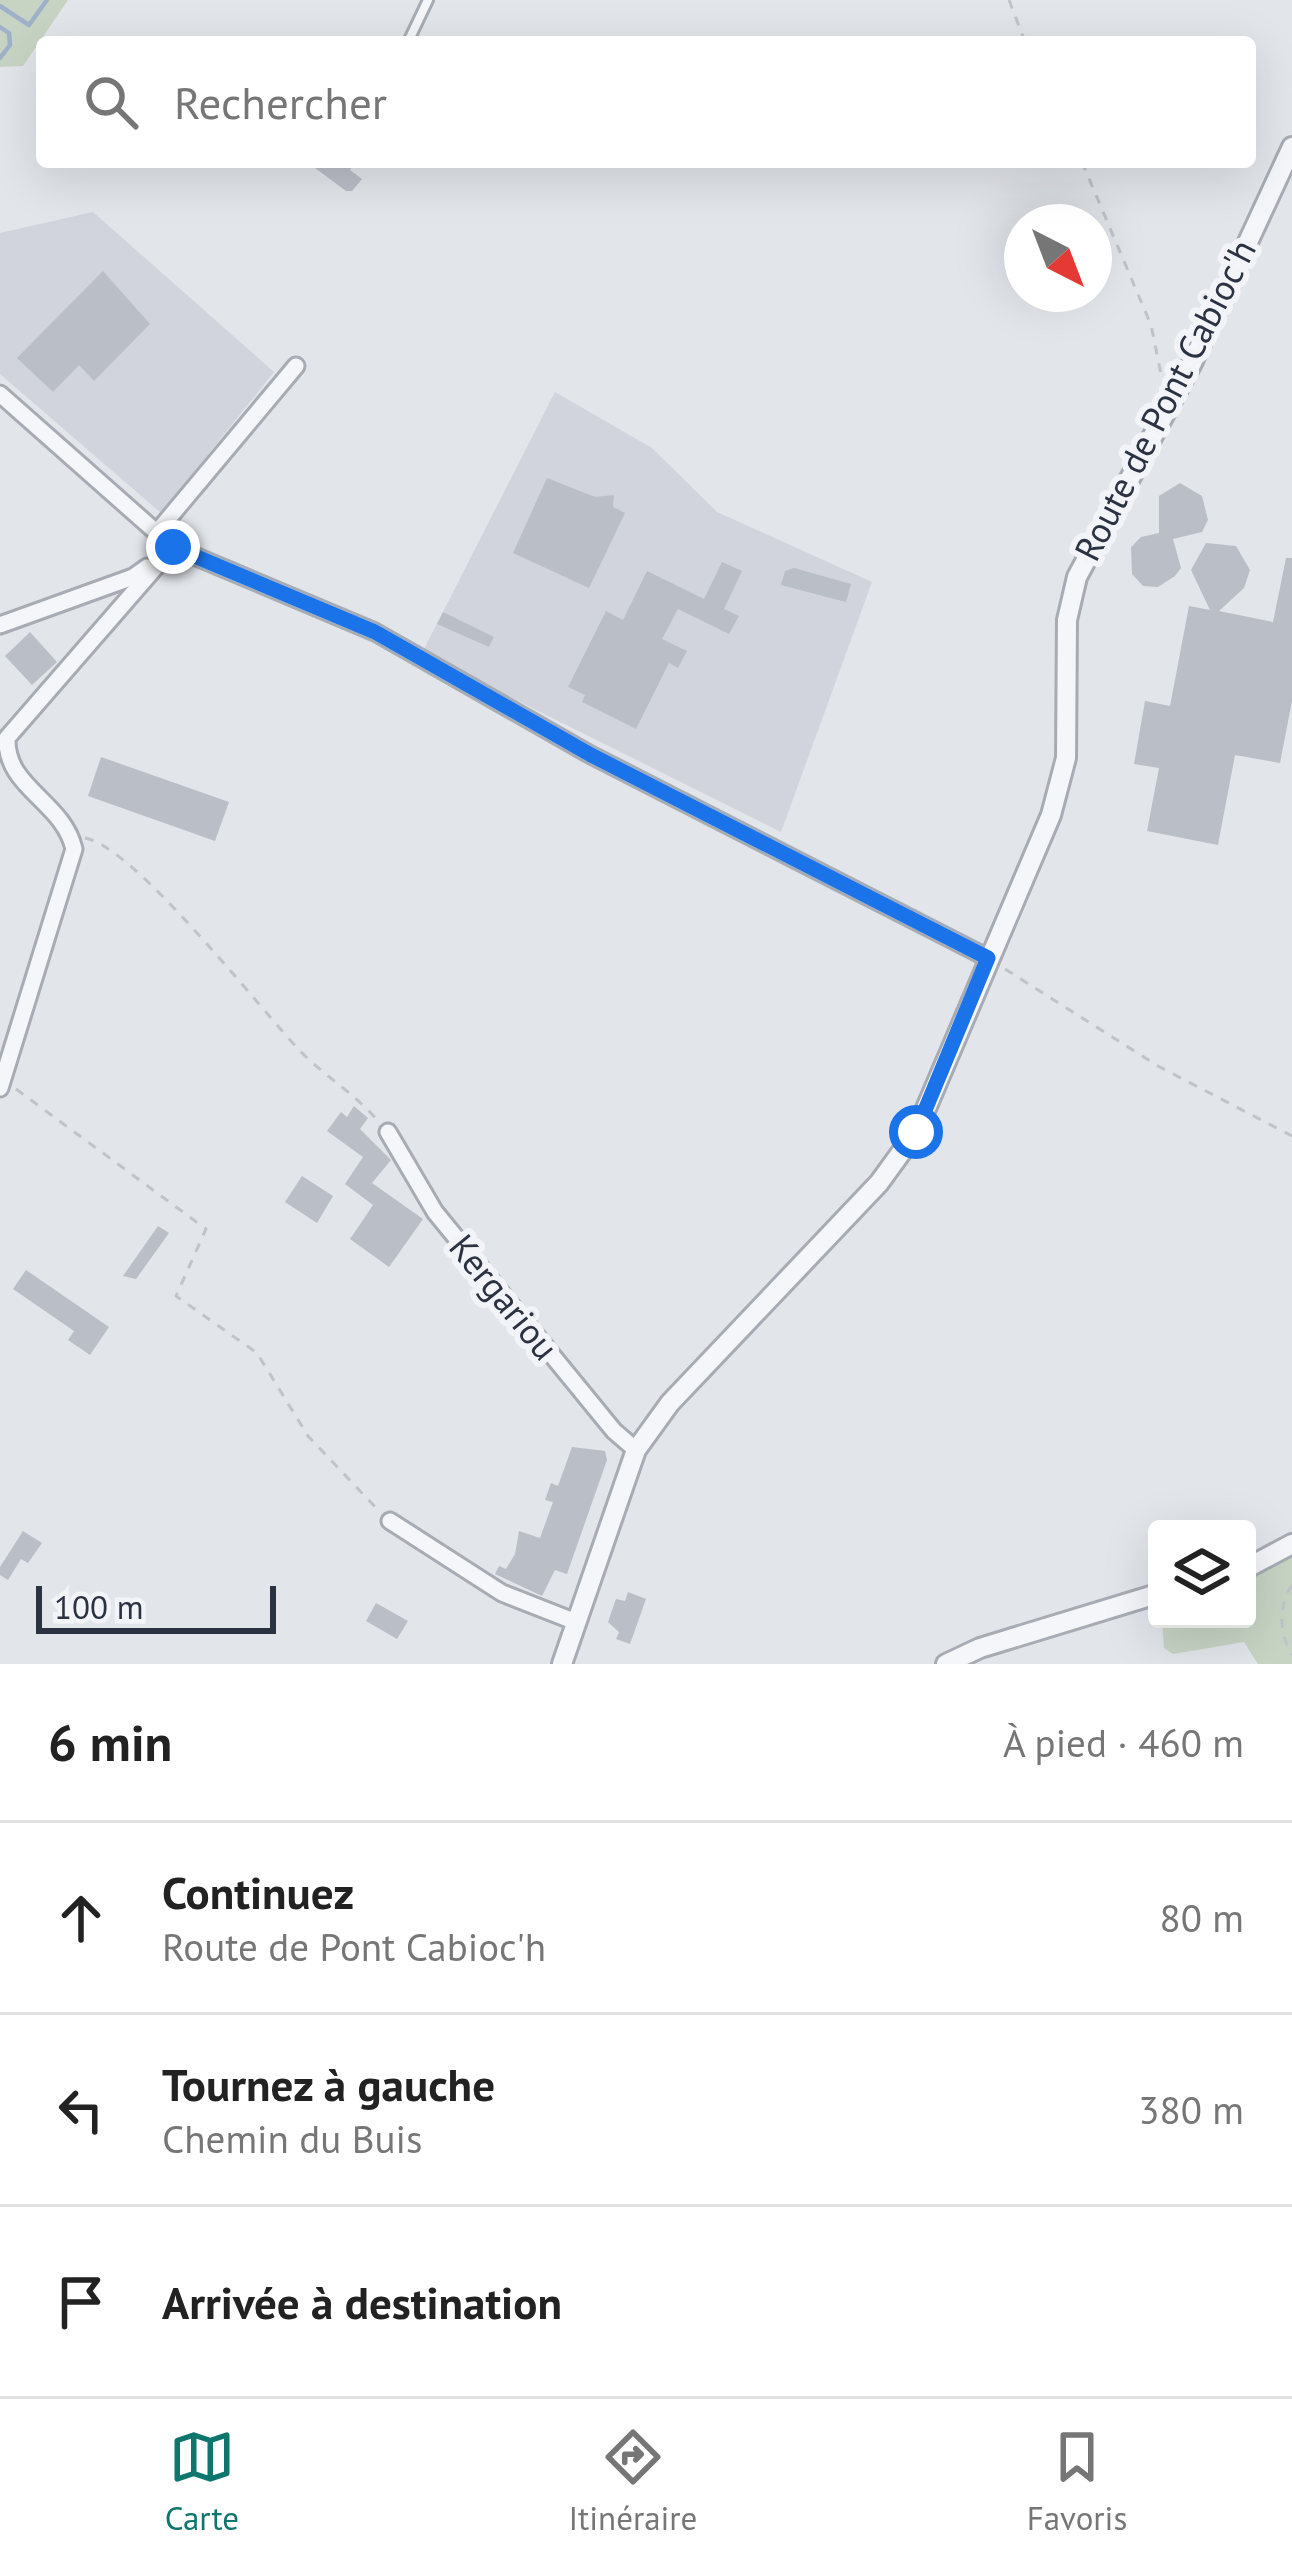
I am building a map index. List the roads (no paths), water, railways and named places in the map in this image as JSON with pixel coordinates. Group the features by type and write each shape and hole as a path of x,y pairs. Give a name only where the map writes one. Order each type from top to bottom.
{"street":[{"name":"Route de Pont Cabioc'h","path":"562,1664 636,1450 670,1403 897,1162 916,1132 1051,815 1066,758 1067,620 1077,577 1175,394 1292,147"},
{"path":"158,531 296,366"},
{"path":"0,394 173,547 375,632 591,755 988,958"},
{"path":"0,626 134,577 173,547"},
{"path":"2,1084 72,861 71,836 55,811 16,776 6,757 7,738 173,547"},
{"name":"Kergariou","path":"388,1132 434,1213 614,1431 636,1450"},
{"path":"390,1521 502,1593 576,1622"},
{"path":"1256,1563 1292,1544"},
{"path":"946,1664 980,1648 1148,1597"}],"lane":[{"path":"411,36 428,0"}],"waterway":[{"path":"0,6 29,25 47,0"},
{"path":"0,27 9,33 10,45 0,58"}]}
